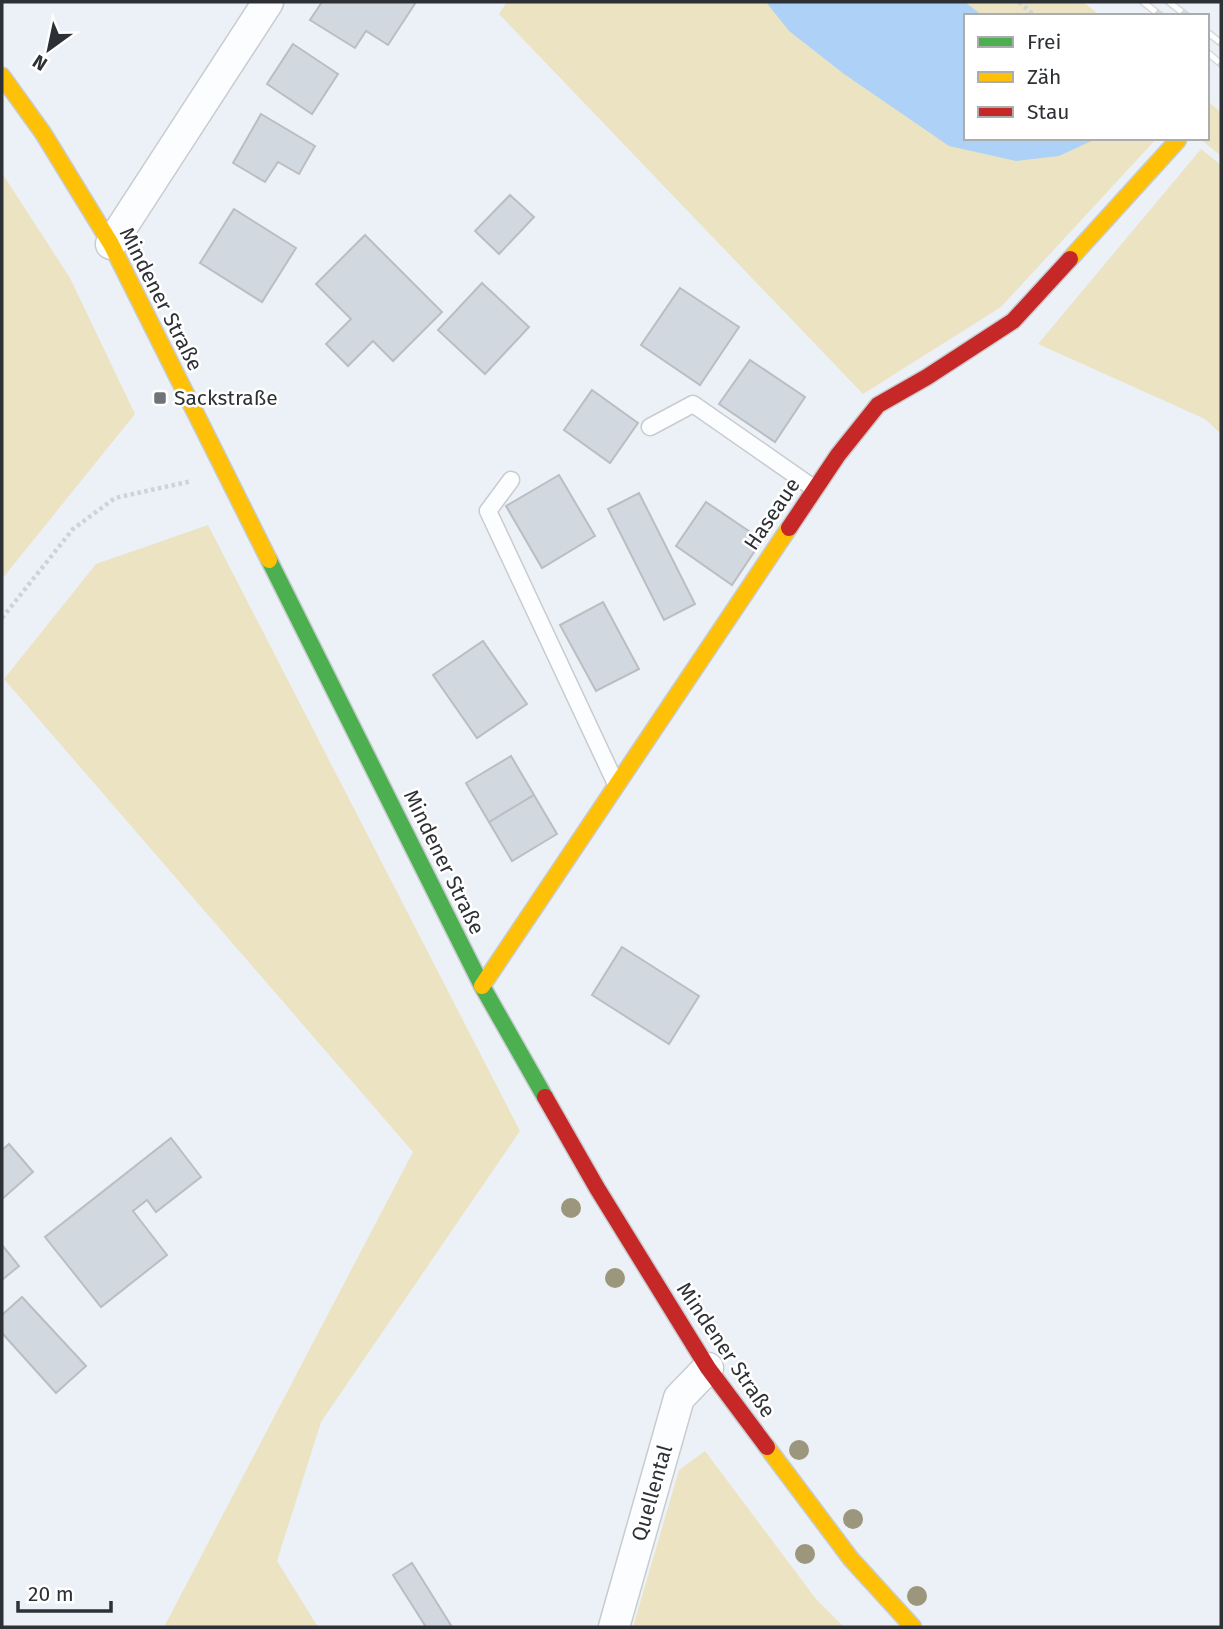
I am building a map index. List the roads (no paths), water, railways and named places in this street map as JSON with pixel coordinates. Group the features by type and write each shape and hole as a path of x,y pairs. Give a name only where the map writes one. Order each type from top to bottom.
{"main road":[{"name":"Mindener Straße","path":"2,76 43,133 111,244 482,986 597,1188 708,1367 851,1559 913,1627"},
{"name":"Haseaue","path":"482,986 838,455 878,405 927,377 1013,321 1178,140"}],"street":[{"path":"111,244 268,2"},
{"name":"Quellental","path":"614,1627 679,1398 708,1367"}],"lane":[{"path":"650,427 693,404 815,489"},
{"path":"511,480 488,511 616,785"}],"water":[{"path":"766,2 965,2 980,14 964,14 964,140 1094,140 1059,156 1016,161 949,146 844,74 789,31"}],"railway":[{"path":"1143,2 1158,14"},
{"path":"1169,2 1184,14"},
{"path":"1209,34 1221,43"},
{"path":"1209,54 1221,64"}],"place":[{"name":"Sackstraße","path":"160,398"}]}
